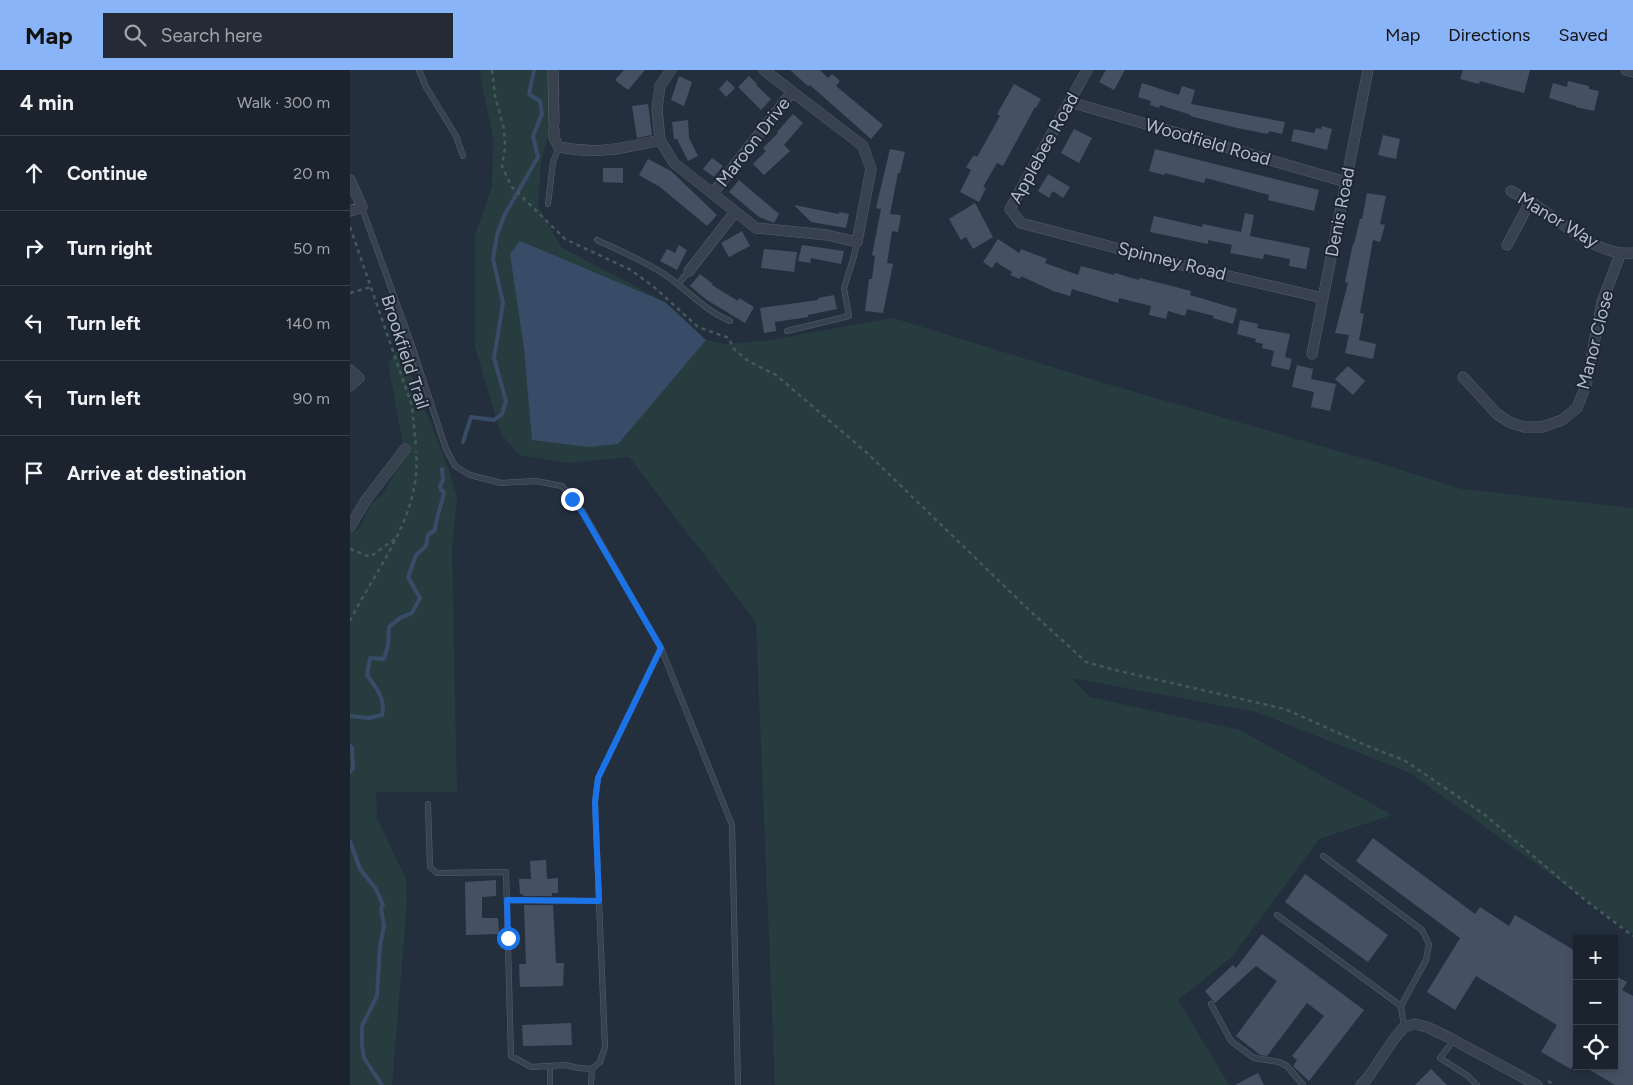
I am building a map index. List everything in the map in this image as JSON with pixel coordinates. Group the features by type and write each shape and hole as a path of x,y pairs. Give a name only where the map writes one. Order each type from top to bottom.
{"street":[{"path":"554,70 554,138 559,147 597,152 660,140"},
{"path":"671,70 664,78 658,94 658,109 660,140 674,163 756,228 827,235 857,242 871,169 863,146 764,70"},
{"name":"Applebee Road","path":"1021,223 1010,209 1087,70"},
{"name":"Denis Road","path":"1312,354 1368,70"},
{"path":"1626,70 1633,72"},
{"name":"Maroon Drive","path":"713,193 792,92"},
{"name":"Woodfield Road","path":"1070,102 1346,182"},
{"path":"350,180 362,207 350,211"},
{"name":"Manor Way","path":"1511,191 1585,240 1620,254 1633,253"},
{"path":"1507,245 1530,202"},
{"path":"689,271 735,212"},
{"name":"Spinney Road","path":"1021,223 1176,264 1323,298"},
{"name":"Manor Close","path":"1463,377 1498,414 1511,423 1524,427 1542,426 1562,420 1577,408 1586,385 1602,302 1620,254"},
{"path":"350,370 359,378 350,386"},
{"path":"350,527 366,500 405,449"},
{"path":"1361,1085 1394,1038 1404,1027 1415,1024 1427,1027 1454,1040 1537,1085"}],"lane":[{"path":"419,70 426,87 456,136 463,156"},
{"path":"548,204 553,162 559,147"},
{"path":"362,207 410,340 446,449 455,466 470,475 501,484 536,481 562,486 582,512 661,648 732,825 738,1085"},
{"path":"597,240 666,275 716,315 730,321"},
{"path":"787,330 849,316 844,288 857,242"},
{"path":"678,284 689,271"},
{"path":"591,1085 592,1069 600,1062 605,1047 595,802 598,778 661,648"},
{"path":"428,804 430,867 437,873 506,872 511,1056 530,1067 565,1064 592,1069"},
{"path":"1323,856 1422,930 1429,944 1426,960 1401,1006 1404,1027"},
{"path":"507,900 599,901"},
{"path":"1277,914 1401,1006"},
{"path":"1211,1004 1231,1041 1254,1058 1279,1062 1287,1066 1303,1085"},
{"path":"1454,1040 1440,1058 1468,1076 1478,1085"},
{"path":"550,1066 550,1085"}],"path":[{"path":"492,70 495,96 504,129 502,166 511,186 565,239 630,270 654,287 698,327 729,338 733,348 748,361 776,375 866,452 1028,609 1086,662 1285,709 1372,748 1404,760 1485,815 1585,900 1633,936"},
{"name":"Brookfield Trail","path":"350,228 412,406 417,465 412,499 397,537 350,621"},
{"path":"350,293 371,287"},
{"path":"350,549 370,557 397,537"}],"green space":[{"path":"479,70 558,70 560,92 541,162 538,207 561,247 665,302 706,340 725,344 764,341 893,318 1104,383 1462,489 1633,508 1633,934 1410,773 1256,712 1071,678 1090,697 1240,730 1392,815 1319,839 1233,956 1178,1000 1229,1085 775,1085 756,622 629,457 569,463 519,455 501,434 475,347 475,235 492,187 493,137"},
{"path":"400,345 449,470 457,498 452,549 457,792 376,792 377,818 406,879 407,902 392,1085 350,1085 350,534 360,528 371,504 382,495 405,456 388,363"}],"water":[{"path":"520,241 665,302 706,340 618,444 589,447 532,440 524,349 510,254"}],"building":[{"path":"624,70 645,70 628,90 615,80"},
{"path":"790,70 820,70 828,78 832,74 840,81 836,86 883,125 871,139 810,85 808,86"},
{"path":"1106,70 1125,70 1114,90 1099,82"},
{"path":"1463,70 1530,70 1524,93 1480,81 1479,84 1460,79"},
{"path":"679,76 692,82 684,106 671,100"},
{"path":"749,76 771,99 761,110 738,87"},
{"path":"727,80 735,88 726,97 719,89"},
{"path":"1568,81 1589,86 1589,89 1599,91 1594,111 1549,98 1553,83 1567,87"},
{"path":"1142,83 1179,95 1182,86 1195,90 1191,104 1285,122 1282,134 1269,131 1268,134 1237,128 1190,116 1160,105 1159,108 1150,105 1151,101 1138,97"},
{"path":"1014,84 1041,99 1003,166 997,163 983,187 986,188 979,202 960,192 971,170 966,167 974,155 977,157 1000,116 997,114"},
{"path":"648,104 652,135 637,138 632,106"},
{"path":"793,114 803,123 784,145 790,151 764,175 753,164 766,151 763,148"},
{"path":"688,120 689,138 698,156 688,161 677,139 674,139 672,122"},
{"path":"1322,126 1332,129 1327,150 1291,141 1294,129 1314,133 1316,128 1321,129"},
{"path":"1074,129 1092,138 1079,163 1061,153"},
{"path":"1383,135 1400,139 1396,159 1378,155"},
{"path":"890,149 905,152 900,173 898,173 890,214 901,215 898,232 892,231 887,263 893,264 883,313 865,311 869,279 872,279 875,256 872,255 881,209 876,208"},
{"path":"1155,149 1319,190 1314,211 1268,200 1269,195 1206,178 1204,183 1149,171"},
{"path":"712,158 723,166 714,177 703,169"},
{"path":"648,159 671,171 717,215 707,226 660,187 639,175"},
{"path":"603,168 623,168 623,183 603,182"},
{"path":"1048,174 1070,187 1063,198 1053,191 1049,198 1038,191"},
{"path":"739,180 779,214 774,223 759,217 729,192"},
{"path":"1367,193 1386,196 1380,224 1385,225 1380,242 1373,240 1360,313 1364,314 1359,340 1376,344 1373,359 1345,353 1349,335 1335,333 1348,283 1345,282 1353,244 1360,219 1362,219"},
{"path":"975,203 993,237 973,249 966,237 961,240 949,219"},
{"path":"794,205 839,214 839,212 849,214 846,228 811,222"},
{"path":"1245,213 1254,215 1250,236 1310,248 1306,269 1289,266 1290,259 1264,254 1263,259 1230,253 1232,245 1208,240 1208,244 1150,232 1154,216 1202,227 1203,224 1241,232"},
{"path":"742,231 750,246 729,257 721,243"},
{"path":"998,239 1019,253 1021,249 1047,259 1045,263 1078,275 1081,266 1191,291 1190,295 1237,309 1233,324 1213,318 1214,316 1187,309 1185,316 1168,311 1166,319 1149,315 1151,306 1119,298 1118,303 1072,289 1070,296 1053,291 1021,276 1020,279 1010,275 1012,272 996,262 992,268 983,262"},
{"path":"679,245 687,250 677,270 660,261 667,249 675,253"},
{"path":"802,245 844,251 841,264 811,258 810,263 798,261"},
{"path":"764,249 797,252 794,272 761,268"},
{"path":"700,274 712,285 738,301 739,298 754,307 745,323 707,300 690,286"},
{"path":"834,295 837,309 808,315 808,317 775,322 776,331 764,333 760,308 818,300 818,298"},
{"path":"1240,320 1258,324 1257,328 1290,334 1285,357 1292,359 1289,370 1271,366 1274,351 1262,348 1263,344 1255,342 1256,339 1237,334"},
{"path":"1297,365 1313,369 1311,379 1336,384 1330,411 1311,407 1314,392 1292,387"},
{"path":"1348,366 1365,381 1353,395 1335,379"},
{"path":"1373,838 1475,914 1480,907 1509,926 1515,915 1573,950 1573,1066 1571,1069 1541,1052 1557,1025 1476,976 1455,1010 1427,992 1460,938 1356,861"},
{"path":"546,860 547,879 558,878 558,893 552,893 552,896 523,896 523,894 520,894 519,879 531,879 530,861"},
{"path":"1305,874 1388,935 1368,962 1285,902"},
{"path":"496,880 496,896 482,897 482,918 498,918 499,934 466,935 465,882"},
{"path":"524,905 553,905 556,963 564,963 563,986 520,987 519,964 526,964"},
{"path":"1262,934 1364,1010 1309,1081 1293,1066 1297,1060 1292,1056 1324,1016 1307,1003 1267,1056 1260,1055 1236,1036 1277,981 1256,966 1215,1003 1205,991 1233,965 1236,968"},
{"path":"1618,977 1627,982 1622,990 1633,996 1633,1085 1615,1085 1590,1070 1618,1070"},
{"path":"571,1023 572,1045 523,1046 522,1025"},
{"path":"1431,1069 1447,1085 1415,1085"},
{"path":"1258,1073 1264,1085 1235,1085"}],"waterway":[{"path":"463,442 471,417 494,420 502,414 506,401 494,358 503,303 493,259 497,235 504,216 538,157 533,136 542,114 540,101 529,94 534,70"},
{"path":"350,716 369,718 382,715 383,703 377,689 367,675 370,658 384,659 388,645 389,627 400,618 412,613 420,598 408,577 416,555 426,546 428,535 435,530 444,492 440,486 443,480 442,469"},
{"path":"350,745 352,748 353,768 350,772"},
{"path":"350,841 360,869 376,889 383,905 381,908 384,926 380,946 377,996 362,1026 364,1058 382,1085"}],"route":[{"path":"508,938 507,900 599,901 595,802 598,778 661,648 582,512 572,499"}]}
